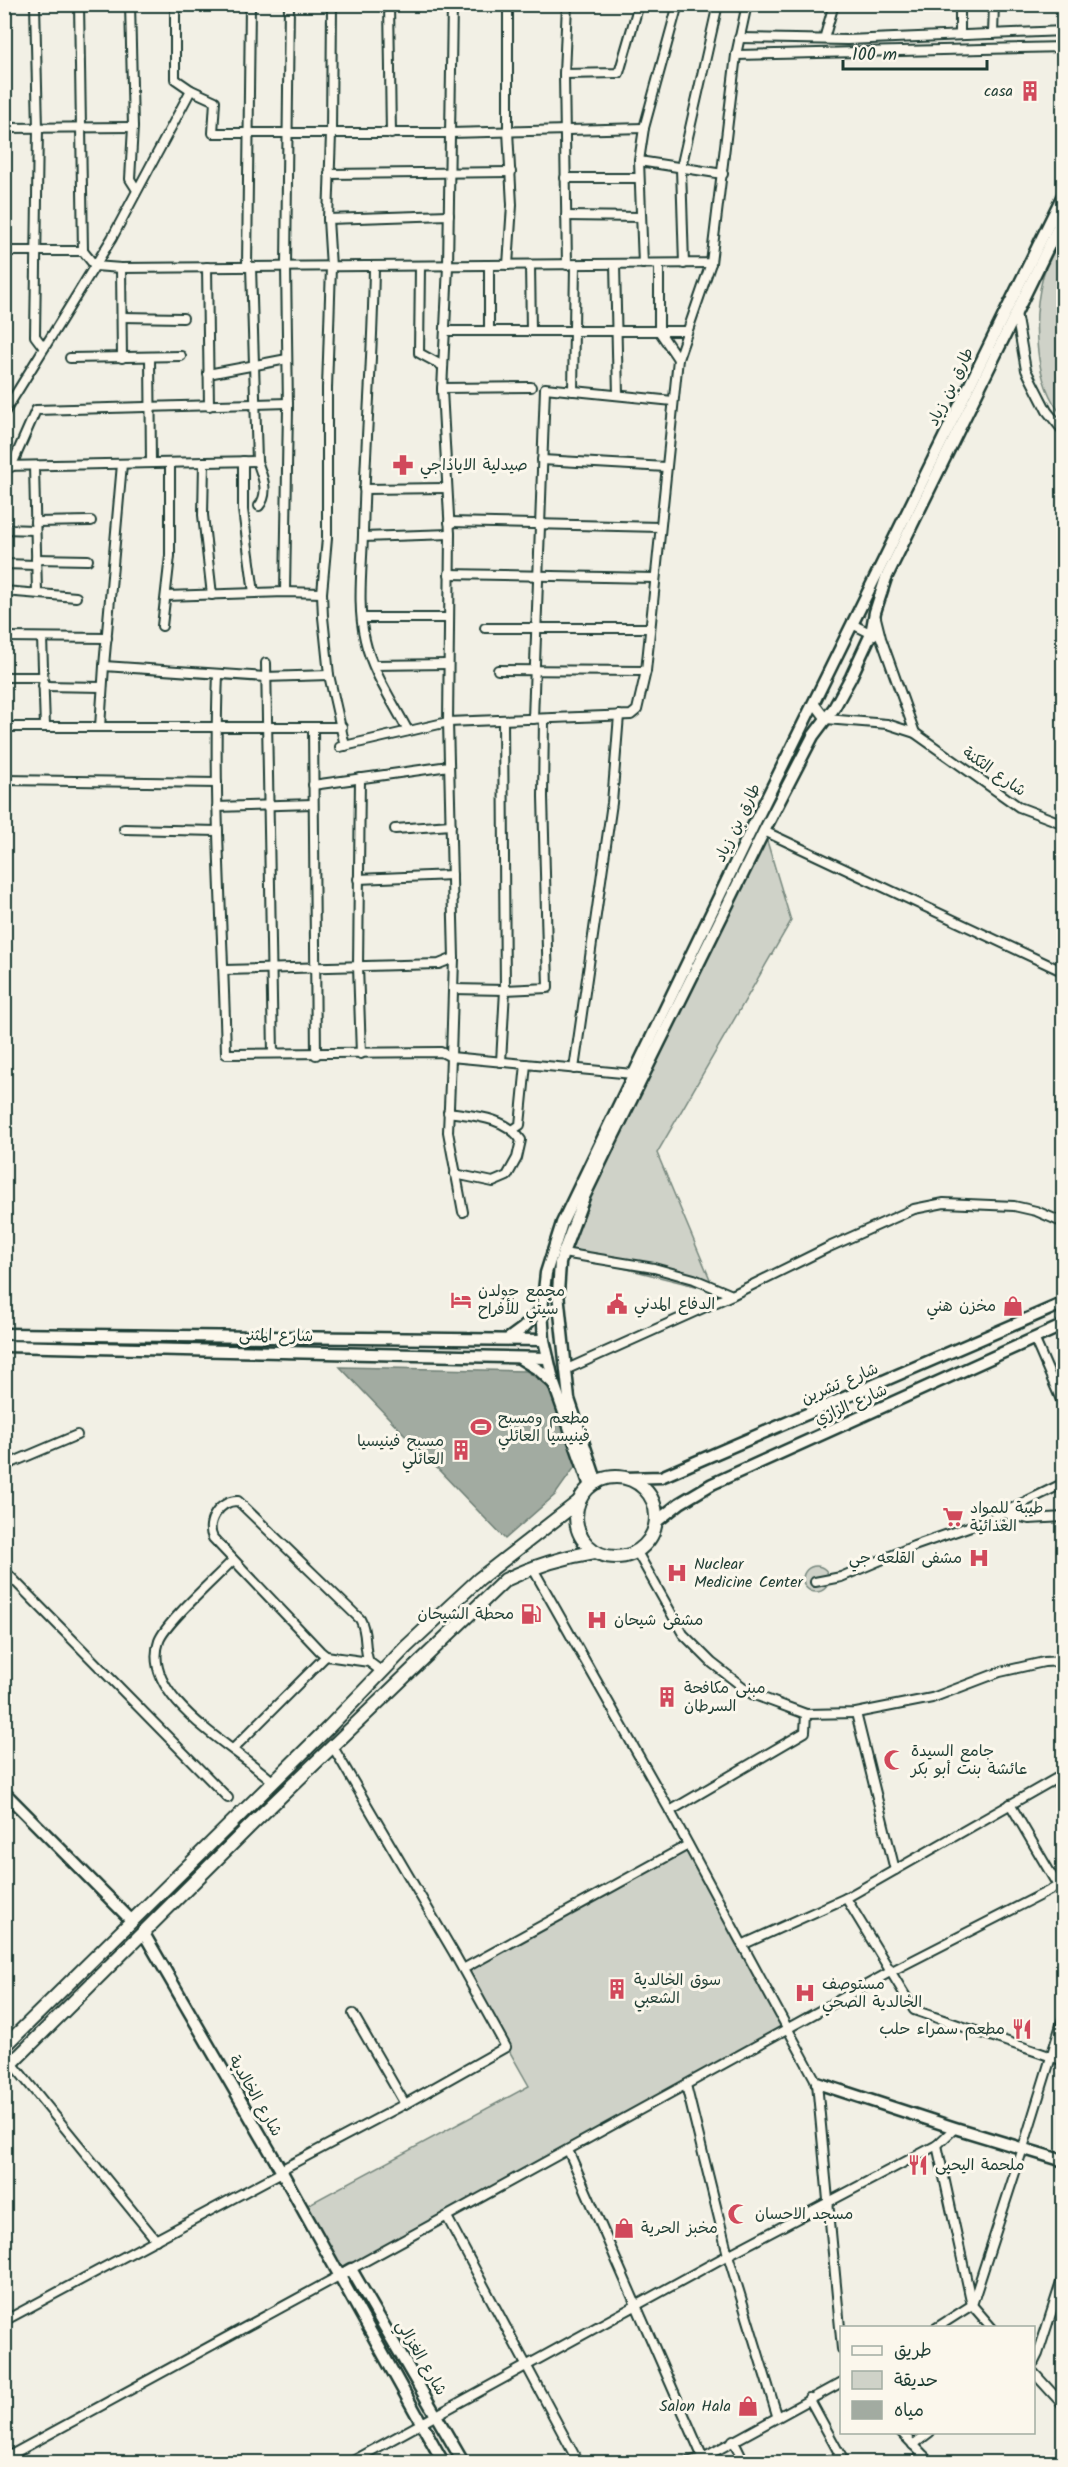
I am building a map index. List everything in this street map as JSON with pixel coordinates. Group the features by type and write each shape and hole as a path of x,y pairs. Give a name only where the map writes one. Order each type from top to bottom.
{"main road":[{"name":"طارق بن زياد","path":"593,1484 554,1384 545,1342 542,1309 546,1273 562,1223 1064,193"},
{"path":"593,1484 569,1399 565,1370 558,1293 563,1253 584,1197 607,1148 764,831 813,736 826,719 876,636 875,612 886,578 1064,214"},
{"name":"شارع تشرين","path":"625,1478 661,1477 1064,1303"},
{"path":"508,1339 542,1309"},
{"name":"شارع الرازي","path":"656,1522 680,1503 712,1484 1064,1325"},
{"name":"شارع المثنى","path":"4,1334 508,1339 545,1342 549,1339 562,1343"},
{"name":"شارع المثنى","path":"4,1346 548,1358"},
{"path":"518,1358 539,1370 554,1384"},
{"path":"551,1371 561,1373 565,1370"},
{"path":"4,2047 328,1728 381,1671 479,1579 578,1502 593,1484 606,1478 625,1478 640,1485 649,1495 656,1512 656,1522 648,1542 637,1552 619,1558 607,1557 595,1552 582,1541 576,1523 578,1502"},
{"path":"8,2067 143,1932 505,1580 532,1567 595,1552"},
{"path":"4,1792 132,1921"},
{"name":"شارع الخالدية","path":"143,1932 282,2172 443,2463"},
{"path":"817,2083 1064,2161"},
{"path":"339,2276 351,2269"},
{"name":"شارع الغزالي","path":"351,2269 463,2463"}],"street":[{"path":"35,4 38,128 34,336 44,348"},
{"path":"80,4 83,251 95,266 121,268 331,267 711,263"},
{"path":"130,4 133,128 130,179 137,190"},
{"path":"149,4 195,4"},
{"path":"250,4 249,267 257,461 264,483 265,497 259,506"},
{"path":"285,592 289,4"},
{"path":"332,4 328,219 331,267 327,388 327,538 322,592 324,646 342,727 343,746 448,722 631,715 637,711 646,671 678,358 711,263 736,55 747,4"},
{"path":"389,4 391,134"},
{"path":"452,4 448,266 442,388 450,534 448,722 454,958 448,1132 463,1212"},
{"path":"508,4 508,131 512,205 508,265"},
{"path":"567,4 564,74 565,178 571,265 573,391"},
{"path":"564,74 619,73 639,4"},
{"path":"643,264 639,161 644,128 678,4"},
{"path":"684,264 681,168 718,4"},
{"path":"824,39 834,4"},
{"path":"960,4 960,35"},
{"path":"993,34 994,4"},
{"path":"178,5 176,79 191,90 215,101 213,133 391,134 644,128"},
{"path":"739,38 824,39 1064,31"},
{"path":"736,55 1064,47"},
{"path":"4,413 95,266 191,90"},
{"path":"4,128 133,128"},
{"path":"639,161 723,174"},
{"path":"329,174 511,172"},
{"path":"565,178 639,178"},
{"path":"328,219 449,215"},
{"path":"566,216 641,217"},
{"path":"4,251 83,251"},
{"path":"615,264 618,395"},
{"path":"659,264 659,331 678,358"},
{"path":"489,265 489,331"},
{"path":"531,265 531,331"},
{"path":"374,266 374,348 367,416 362,618 365,641 374,664 408,731"},
{"path":"420,266 419,353 443,366"},
{"path":"207,267 209,406"},
{"path":"121,268 122,358"},
{"path":"1015,311 1026,370 1047,411 1064,432"},
{"path":"122,318 183,318"},
{"path":"445,331 687,331"},
{"path":"70,358 181,356"},
{"path":"150,357 151,463"},
{"path":"208,374 287,359"},
{"path":"442,388 531,387"},
{"path":"533,719 544,388 673,401"},
{"path":"257,461 8,467 36,410 288,403"},
{"path":"542,459 666,466"},
{"path":"243,461 243,510 254,593"},
{"path":"204,462 203,515 212,595"},
{"path":"162,626 170,556 170,463"},
{"path":"100,727 122,464"},
{"path":"34,466 37,592"},
{"path":"364,489 447,488"},
{"path":"4,530 92,521"},
{"path":"449,522 540,522 660,527"},
{"path":"363,537 450,534"},
{"path":"4,564 88,560"},
{"path":"449,574 655,578"},
{"path":"4,591 76,597"},
{"path":"166,596 322,592"},
{"path":"362,618 448,618"},
{"path":"852,624 876,636 915,732"},
{"path":"485,628 649,628"},
{"path":"4,637 107,638"},
{"path":"42,638 45,727"},
{"path":"266,663 273,1053"},
{"path":"374,664 448,664"},
{"path":"104,666 265,677 329,675"},
{"path":"498,670 646,671"},
{"path":"218,674 217,807 226,1054 316,1055 441,1052 451,1057 633,1074"},
{"path":"4,677 43,677"},
{"path":"43,686 102,687"},
{"path":"814,703 826,719 887,724 915,732"},
{"path":"574,1069 612,803 619,715"},
{"path":"453,989 549,988 543,797 544,718"},
{"path":"501,1062 505,990 502,720"},
{"path":"4,727 342,727"},
{"path":"312,727 316,1055"},
{"name":"شارع الثكنة","path":"915,732 1019,807 1064,824"},
{"path":"313,785 449,766"},
{"path":"360,778 358,966 361,1054"},
{"path":"4,780 217,783"},
{"path":"217,807 314,804"},
{"path":"395,829 451,825"},
{"path":"124,829 218,831"},
{"path":"764,831 1064,972"},
{"path":"358,879 452,874"},
{"path":"224,970 439,964 454,958"},
{"path":"514,1129 520,1125 525,1064"},
{"path":"448,1112 494,1120 514,1129 521,1140 517,1158 507,1176 493,1182 455,1174"},
{"path":"565,1370 732,1295 829,1246 914,1209 944,1203 1014,1206 1036,1211 1064,1223"},
{"path":"563,1253 654,1268 694,1279 732,1295"},
{"path":"1034,1338 1064,1407"},
{"path":"4,1466 78,1435"},
{"path":"815,1582 841,1577 914,1546 1004,1513 1064,1484"},
{"path":"369,1662 364,1650 365,1628 360,1619 238,1501 233,1500 215,1514 210,1532 233,1560 326,1656 369,1662 381,1671"},
{"path":"1004,1513 1029,1519 1064,1517"},
{"path":"637,1552 683,1634 712,1663 752,1694 806,1713 856,1713 932,1698 1000,1672 1044,1662 1064,1661"},
{"path":"233,1560 174,1620 159,1640 156,1656 157,1671 168,1691 218,1740 233,1749 273,1782"},
{"path":"532,1567 670,1811 817,2083 840,2334"},
{"path":"4,1570 228,1798"},
{"path":"233,1749 326,1656"},
{"path":"670,1811 805,1732 806,1713"},
{"path":"856,1713 896,1870"},
{"path":"4,2321 282,2172 286,2167 506,2047 333,1747"},
{"path":"742,1945 846,1898 1064,1774"},
{"path":"351,2269 890,1972 1061,1884 1010,1804"},
{"path":"463,1969 688,1845"},
{"path":"846,1898 914,2010 1064,2061"},
{"path":"353,2014 405,2104"},
{"path":"939,2326 972,2305 1064,2016"},
{"path":"8,2067 156,2240"},
{"path":"686,2085 728,2255 777,2415"},
{"path":"351,2463 436,2414 527,2367 728,2255 937,2145 955,2128"},
{"path":"937,2145 972,2305 990,2326"},
{"path":"568,2150 703,2458"},
{"path":"447,2217 578,2463"},
{"path":"1035,2360 1064,2273"},
{"path":"8,2456 339,2276"},
{"path":"1035,2374 1064,2406"},
{"path":"687,2463 703,2458 777,2415 840,2383"},
{"path":"809,2398 843,2459 828,2463"},
{"path":"903,2434 927,2459"},
{"path":"913,2445 929,2434"},
{"path":"733,2440 744,2463"},
{"path":"912,2463 927,2459"}],"green space":[{"path":"1063,234 1063,416 1053,402 1041,368 1037,311 1043,276"},
{"path":"764,831 791,921 657,1153 715,1291 563,1253"},
{"path":"816,1566 825,1570 829,1579 825,1588 816,1592 807,1588 803,1579 807,1570"},
{"path":"688,1845 787,2029 339,2276 302,2208 529,2086 463,1969"}],"water":[{"name":"مطعم ومسبح فينيسيا العائلي","path":"340,1367 526,1371 552,1389 577,1464 555,1495 505,1539"}],"place":[{"name":"casa","path":"1030,91"},
{"name":"صيدلية الاياذاجي","path":"403,465"},
{"name":"مجمع جولدن سيتي للأفراح","path":"461,1300"},
{"name":"الدفاع المدني","path":"617,1304"},
{"name":"مخزن هني","path":"1013,1306"},
{"name":"مطعم ومسبح فينيسيا العائلي","path":"481,1427"},
{"name":"مسبح فينيسيا العائلي","path":"461,1450"},
{"name":"طيبة للمواد الغذائية","path":"953,1517"},
{"name":"مشفى القلعه جي","path":"979,1558"},
{"name":"Nuclear Medicine Center","path":"677,1573"},
{"name":"محطة الشيحان","path":"531,1614"},
{"name":"مشفى شيحان","path":"597,1620"},
{"name":"مبنى مكافحة السرطان","path":"667,1697"},
{"name":"جامع السيدة عائشة بنت أبو بكر","path":"894,1760"},
{"name":"سوق الخالدية الشعبي","path":"617,1989"},
{"name":"مستوصف الخالدية الصحي","path":"805,1993"},
{"name":"مطعم سمراء حلب","path":"1022,2029"},
{"name":"ملحمة اليحيى","path":"918,2165"},
{"name":"مسجد الاحسان","path":"738,2214"},
{"name":"مخبز الحرية","path":"624,2228"},
{"name":"Salon Hala","path":"748,2406"}]}
